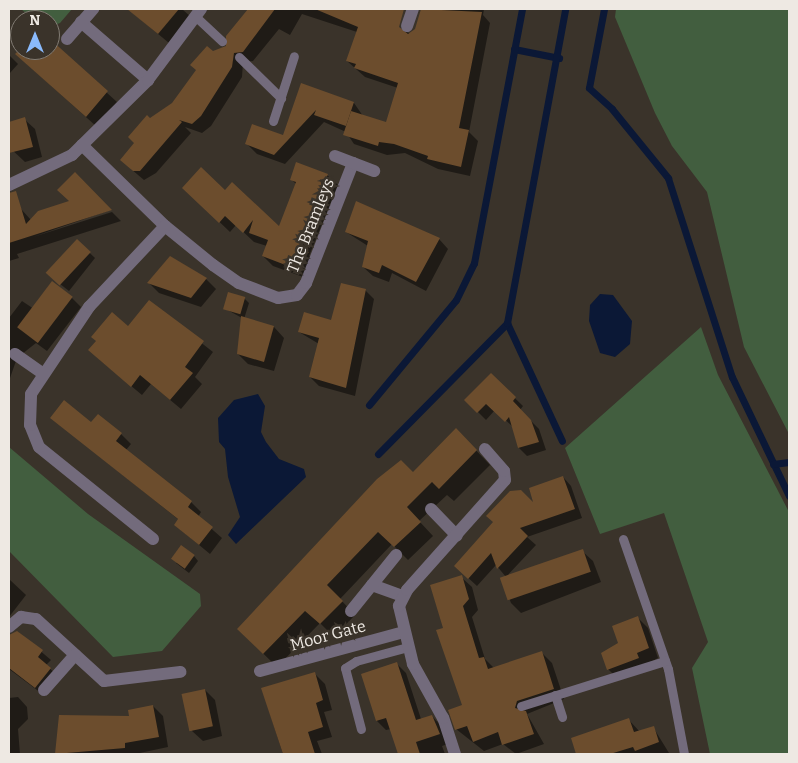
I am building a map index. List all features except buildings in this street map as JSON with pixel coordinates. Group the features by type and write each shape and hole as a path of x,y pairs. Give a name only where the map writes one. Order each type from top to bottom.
{"street":[{"path":"67,39 93,9"},
{"path":"407,26 413,9"},
{"path":"9,185 57,165 82,145 148,80 198,12"},
{"path":"82,22 148,80"},
{"name":"The Bramleys","path":"82,145 165,226 239,283 274,297 290,298 306,283 353,163"},
{"name":"The Bramleys","path":"335,156 374,171"},
{"path":"153,539 39,447 30,425 31,394 41,372 89,307 165,226"},
{"path":"15,354 41,372"},
{"path":"456,754 443,718 418,676 408,647 399,609 402,596 505,480 504,471 485,449"},
{"path":"431,509 457,536"},
{"name":"Moor Gate","path":"351,611 396,555"},
{"path":"372,585 402,596"},
{"path":"9,627 18,618 33,618 109,682 180,672"},
{"name":"Moor Gate","path":"260,671 404,632"},
{"path":"44,690 75,655"}],"lane":[{"path":"198,12 222,41"},
{"path":"274,121 294,56"},
{"path":"239,57 281,98"},
{"path":"623,539 665,661 684,754"},
{"name":"Moor Gate","path":"361,729 345,668 356,661 408,647"},
{"path":"521,706 665,661"},
{"path":"555,695 562,717"}],"green space":[{"path":"21,9 72,9 60,23 60,10"},
{"path":"616,9 789,9 789,434 744,347 707,192 672,146 655,113 615,17"},
{"path":"701,327 718,375 789,512 789,754 710,754 692,668 708,642 664,513 600,534 565,448"},
{"path":"9,447 88,514 200,594 201,606 162,651 113,657 9,551"}],"water":[{"path":"600,294 613,295 632,321 630,344 615,357 600,353 589,321 590,305"},
{"path":"258,394 265,406 261,432 266,442 279,459 304,469 306,477 236,544 228,535 240,517 228,477 225,449 219,442 218,418 234,400"}],"waterway":[{"path":"369,405 456,300 474,263 522,9"},
{"path":"378,454 507,323 565,9"},
{"path":"604,9 589,88 612,109 668,178 732,377 789,496"},
{"path":"514,49 559,58"},
{"path":"507,323 562,441"},
{"path":"773,464 789,462"}]}
